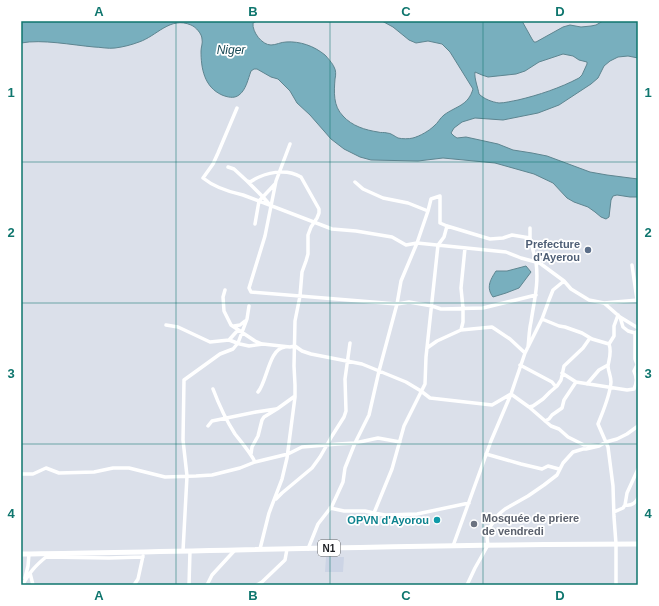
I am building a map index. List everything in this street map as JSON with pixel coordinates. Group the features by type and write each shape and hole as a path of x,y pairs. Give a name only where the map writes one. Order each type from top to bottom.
{"main road":[{"name":"N1","path":"21,554 144,554 236,549 638,544"}],"street":[{"path":"238,108 218,153 203,178 210,184 332,229 392,237 406,245 417,243 506,252 541,264 564,281 571,289 589,300 604,303 637,300 632,265"},
{"path":"255,224 259,201 271,189 276,181 290,144"},
{"path":"228,167 234,169 271,206"},
{"path":"247,181 250,182 265,174 280,172 287,172 301,177 319,209 319,213 308,235 308,254 302,272 300,296 295,321 292,347 295,396 288,454 282,479 269,514 260,549"},
{"path":"276,181 265,236 249,290 254,292 397,304 408,302 441,309 483,308 536,295"},
{"path":"355,182 363,189 383,198 408,203 428,211"},
{"path":"308,549 318,524 330,508 343,482 345,468 355,443 369,415 397,304 401,281 417,243 431,199 440,196 440,223 447,226 487,239 503,238 512,235 530,238"},
{"path":"374,513 392,469 404,426 424,384 438,245 444,237 447,226"},
{"path":"528,347 538,274 530,238 530,228"},
{"path":"461,330 463,322 463,308 461,288 465,248"},
{"path":"453,546 486,454 511,394 525,352 542,319 553,290 564,281"},
{"path":"225,290 223,297 224,312 231,325 255,341 263,344"},
{"path":"604,303 637,331"},
{"path":"229,340 240,331 247,319 249,306"},
{"path":"619,316 623,327 628,331 637,331"},
{"path":"609,344 614,336 614,326 619,316"},
{"path":"234,326 240,325 247,319"},
{"path":"542,319 609,344"},
{"path":"166,325 178,327 210,342 229,340 248,346 263,344 292,347 311,354 362,364 406,382 430,398 492,405 511,394"},
{"path":"427,348 437,341 461,330 492,327 510,339 525,352"},
{"path":"183,551 187,476 183,440 184,380 220,354 232,349 241,337 240,331"},
{"path":"562,373 576,382 627,390 634,389 636,377 634,371 638,366 635,359 637,331"},
{"path":"529,407 543,399 557,386 561,380 564,366 583,348 590,338"},
{"path":"274,502 282,492 312,468 344,417 346,411 345,379 350,343"},
{"path":"609,344 611,349 608,368 611,381 609,392 598,424 608,447 613,486 616,544 616,585"},
{"path":"258,392 262,387 275,353 281,348 292,347"},
{"path":"520,366 552,382 556,387"},
{"path":"587,384 599,370 608,366"},
{"path":"544,421 549,419 562,408 564,400 576,382"},
{"path":"213,389 226,418 255,462"},
{"path":"511,394 529,407 544,421 559,429 568,437 584,445 599,446"},
{"path":"251,454 252,447 258,436 264,417 295,396"},
{"path":"208,426 212,421 277,409"},
{"path":"467,585 474,568 488,545 487,538 490,527 499,514 528,496 557,475 563,463 572,452 599,446 617,439 638,426"},
{"path":"21,474 33,474 46,468 59,472 94,472 113,468 129,468 165,477 212,475 288,454 302,447 355,443 378,438 400,442"},
{"path":"486,454 542,469 548,466 559,470"},
{"path":"614,512 623,508 625,505 627,493 638,469"},
{"path":"625,505 630,506 636,502 638,498"},
{"path":"330,508 344,511 365,511 385,515 417,514 469,503"},
{"path":"207,585 212,575 236,549"},
{"path":"257,585 261,584 285,560 287,549"},
{"path":"189,585 190,551"},
{"path":"23,585 28,566 29,554"},
{"path":"23,585 30,572 46,557 109,558 144,554 138,579 134,585"},
{"path":"28,566 33,585"}],"shaded area":[{"path":"326,557 344,557 343,572 325,572"}],"water":[{"name":"Niger","path":"21,21 257,21 253,23 253,27 258,37 264,43 271,45 286,42 302,43 316,49 326,56 335,68 336,74 334,94 337,108 347,119 364,129 390,134 401,139 408,139 419,136 430,130 444,115 465,102 471,95 473,89 450,52 442,44 428,41 416,43 409,40 393,27 382,21 522,21 534,42 536,42 563,27 570,25 581,27 596,25 603,21 638,21 638,58 628,56 618,57 610,61 604,66 598,78 559,105 538,113 503,120 475,118 462,122 454,128 451,133 457,138 466,137 498,144 513,150 547,156 590,172 638,179 638,197 613,196 611,200 609,217 606,219 588,207 567,198 553,183 534,174 495,163 443,158 418,161 371,160 360,157 344,149 331,139 310,115 297,103 290,91 278,79 271,77 257,69 251,71 245,87 237,96 228,97 216,92 207,82 203,70 201,57 202,37 193,26 183,23 170,25 139,42 115,48 48,42 21,43","holes":["563,54 573,56 579,60 587,62 587,64 582,75 572,82 526,98 501,103 488,100 479,94 475,72 488,77 516,74 525,71 539,62"]},
{"path":"526,266 531,272 519,288 493,297 489,287 496,271 507,271"}],"place":[{"name":"Prefecture d'Ayerou","path":"588,250"},
{"name":"OPVN d'Ayorou","path":"437,520"},
{"name":"Mosquée de priere de vendredi","path":"474,524"}]}
